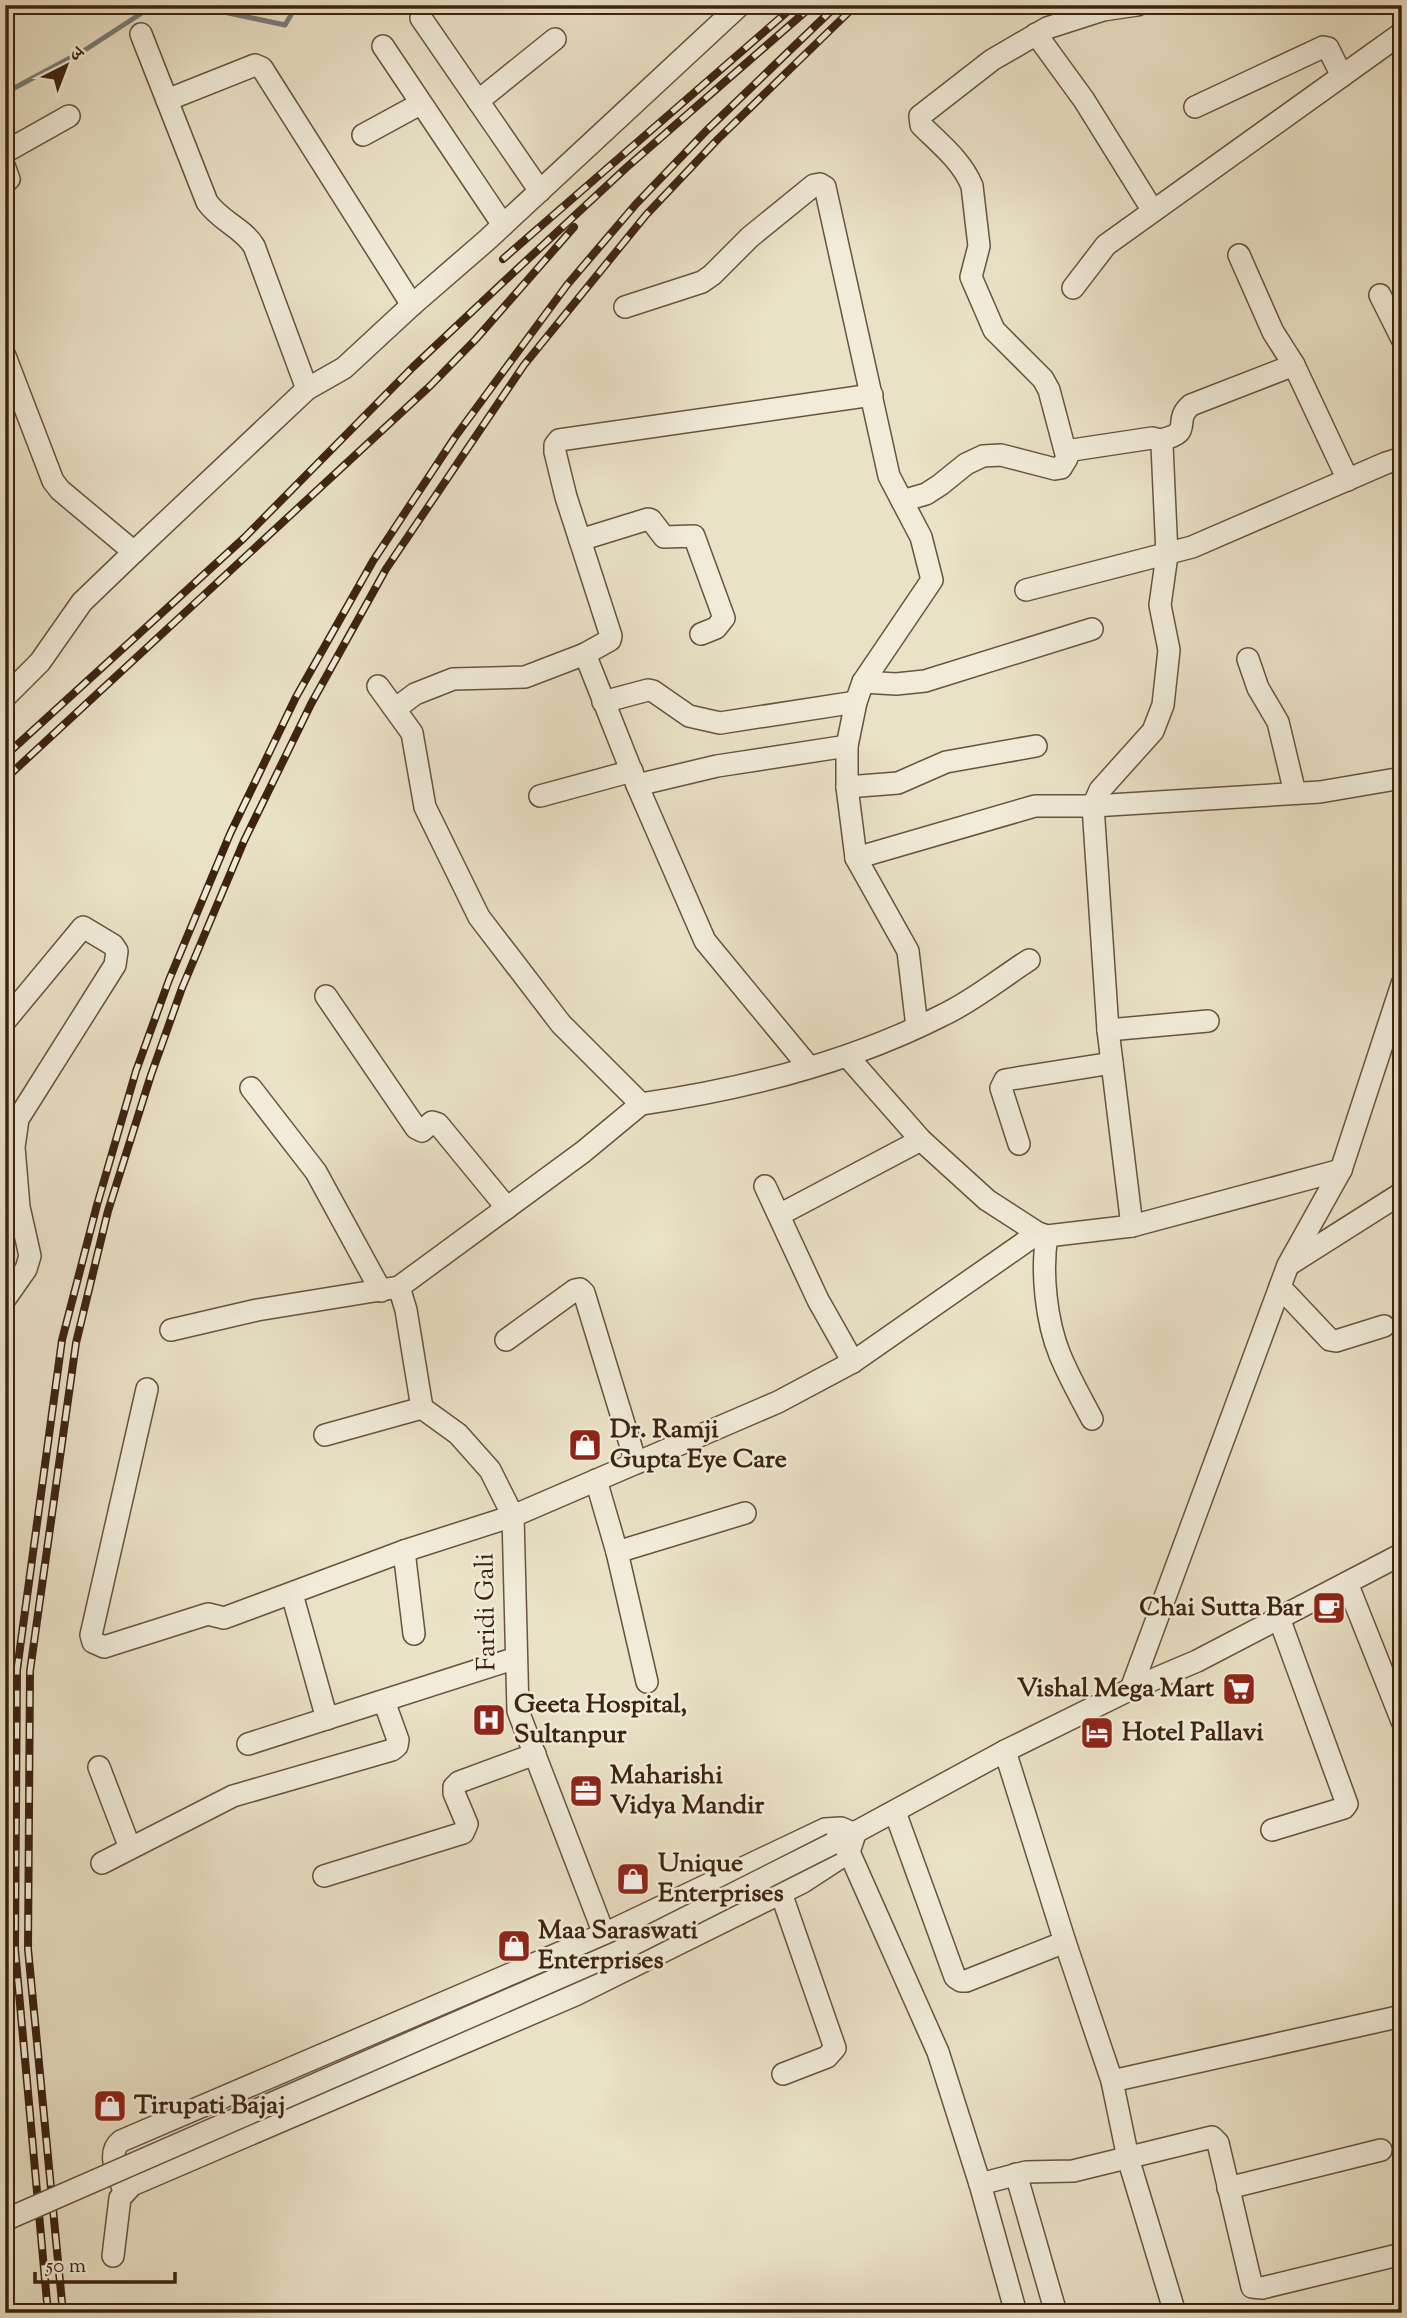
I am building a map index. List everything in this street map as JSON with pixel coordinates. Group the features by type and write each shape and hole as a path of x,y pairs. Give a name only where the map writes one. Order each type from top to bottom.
{"street":[{"path":"5,697 40,662 82,602 307,389 344,368 740,5"},
{"path":"902,501 933,490 973,459 1001,455 1055,469 1065,464 1066,451 1049,390 1043,379 994,330 971,277 979,246 972,186 968,176 963,167 919,120 923,112 979,69 1036,34 1078,17 1116,7 1137,5"},
{"path":"421,18 540,191"},
{"path":"1073,288 1106,245 1402,33"},
{"path":"141,34 207,202 221,218 248,237 254,246 307,389"},
{"path":"1036,34 1084,100 1153,211"},
{"path":"478,101 555,39"},
{"path":"383,46 503,225"},
{"path":"1195,107 1323,47 1331,52 1342,76"},
{"path":"167,100 255,65 262,68 412,304"},
{"path":"363,135 420,104"},
{"path":"5,152 69,116"},
{"path":"5,168 9,176 5,183"},
{"path":"625,307 692,285 712,275 750,237 814,185 825,187 889,477 921,537 932,580 859,692 847,746 847,787 856,858 908,951 917,1027"},
{"path":"1239,256 1273,332 1294,365 1348,480"},
{"path":"1380,295 1402,339"},
{"path":"5,356 40,442 52,481 134,552"},
{"path":"1066,451 1176,437 1185,410 1191,405 1294,365"},
{"path":"394,709 415,694 453,680 525,677 585,654 610,640 555,452 555,445 559,440 872,395"},
{"path":"1132,1226 1108,1030 1093,806 1100,790 1147,739 1158,721 1163,705 1169,650 1160,605 1167,555 1160,440"},
{"path":"1026,590 1192,547 1402,458"},
{"path":"580,540 648,519 660,534 667,538 694,536 724,618 716,628 701,634"},
{"path":"603,702 648,690 689,716 720,723 896,684 925,681 1092,629"},
{"path":"585,654 634,778 705,941 809,1067"},
{"path":"1248,659 1258,688 1278,722 1294,793"},
{"path":"378,686 412,733 425,807 479,916 561,1024 641,1104"},
{"path":"540,796 634,778 847,746"},
{"path":"847,787 898,783 946,762 1035,746"},
{"path":"856,858 1035,806 1093,806 1320,792 1402,778"},
{"path":"5,1021 83,927 113,945 117,951 115,965 18,1119 14,1147 19,1207 30,1256 26,1269 5,1298"},
{"path":"171,1330 257,1310 390,1289 583,1152 641,1104 708,1095 848,1057 945,1014 1029,960"},
{"path":"1131,1689 1288,1265 1341,1170 1402,984"},
{"path":"326,996 416,1128 422,1131 432,1122 438,1124 507,1208"},
{"path":"1108,1030 1208,1021"},
{"path":"848,1057 921,1140 987,1200 1042,1234"},
{"path":"1019,1144 1001,1088 1005,1080 1112,1063"},
{"path":"251,1088 316,1172 406,1310 422,1408 325,1434"},
{"path":"779,1215 921,1140"},
{"path":"147,1389 91,1635 93,1642 104,1647 208,1614 224,1618 404,1551 513,1516 778,1402 853,1362 1042,1234 1132,1226 1341,1170"},
{"path":"765,1186 818,1300 853,1362"},
{"path":"1288,1265 1402,1192"},
{"path":"1042,1234 1044,1283 1055,1340 1092,1419"},
{"path":"1280,1287 1330,1340 1335,1341 1384,1326"},
{"path":"506,1340 580,1289 584,1293 636,1463"},
{"name":"Faridi Gali","path":"422,1408 458,1434 490,1470 513,1516 518,1711 604,1934"},
{"path":"596,1480 617,1552 647,1682"},
{"path":"617,1552 745,1513"},
{"path":"404,1551 414,1634"},
{"path":"5,2220 618,1952 845,1843 1004,1751 1131,1689 1197,1661 1402,1554"},
{"path":"1347,1583 1402,1721"},
{"path":"292,1594 327,1719"},
{"path":"1272,1830 1344,1808 1348,1804 1279,1618"},
{"path":"248,1744 516,1658"},
{"path":"102,1863 233,1796 391,1750 397,1746 398,1740 384,1701"},
{"path":"1004,1751 1112,2081 1128,2158 1175,2313"},
{"path":"324,1876 463,1833 467,1824 454,1787 459,1782 535,1754"},
{"path":"99,1767 130,1849"},
{"path":"895,1812 955,1977 966,1981 1065,1942"},
{"path":"124,2191 112,2154 114,2147 121,2141 604,1934 825,1829 841,1828 845,1843 938,2052 980,2185 1016,2313"},
{"path":"113,2256 120,2198 124,2191 205,2152 575,1996 781,1893 845,1843"},
{"path":"781,1893 835,2048 827,2057 783,2074"},
{"path":"1112,2081 1402,2016"},
{"path":"980,2185 1034,2171 1073,2171 1216,2138 1252,2287 1262,2288 1402,2254"},
{"path":"1228,2188 1381,2150"},
{"path":"1016,2174 1056,2313"}],"waterway":[{"path":"5,93 85,50 148,9 205,8 285,25 297,5"}],"railway":[{"path":"503,259 795,5"},
{"path":"5,756 244,538 413,367 627,167 813,5"},
{"path":"48,2313 15,1949 17,1670 62,1340 136,1071 169,980 230,834 296,697 373,561 455,437 567,285 636,204 707,130 837,5"},
{"path":"63,2313 28,1949 30,1671 76,1343 108,1211 151,1075 182,988 244,841 311,704 386,569 524,365 646,215 718,139 856,5"},
{"path":"5,779 430,386 476,339 574,227"}],"place":[{"name":"Dr. Ramji Gupta Eye Care","path":"585,1445"},
{"name":"Chai Sutta Bar","path":"1329,1608"},
{"name":"Vishal Mega Mart","path":"1239,1689"},
{"name":"Geeta Hospital, Sultanpur","path":"489,1720"},
{"name":"Hotel Pallavi","path":"1097,1733"},
{"name":"Maharishi Vidya Mandir","path":"586,1791"},
{"name":"Unique Enterprises","path":"633,1879"},
{"name":"Maa Saraswati Enterprises","path":"514,1946"},
{"name":"Tirupati Bajaj","path":"110,2106"}]}
